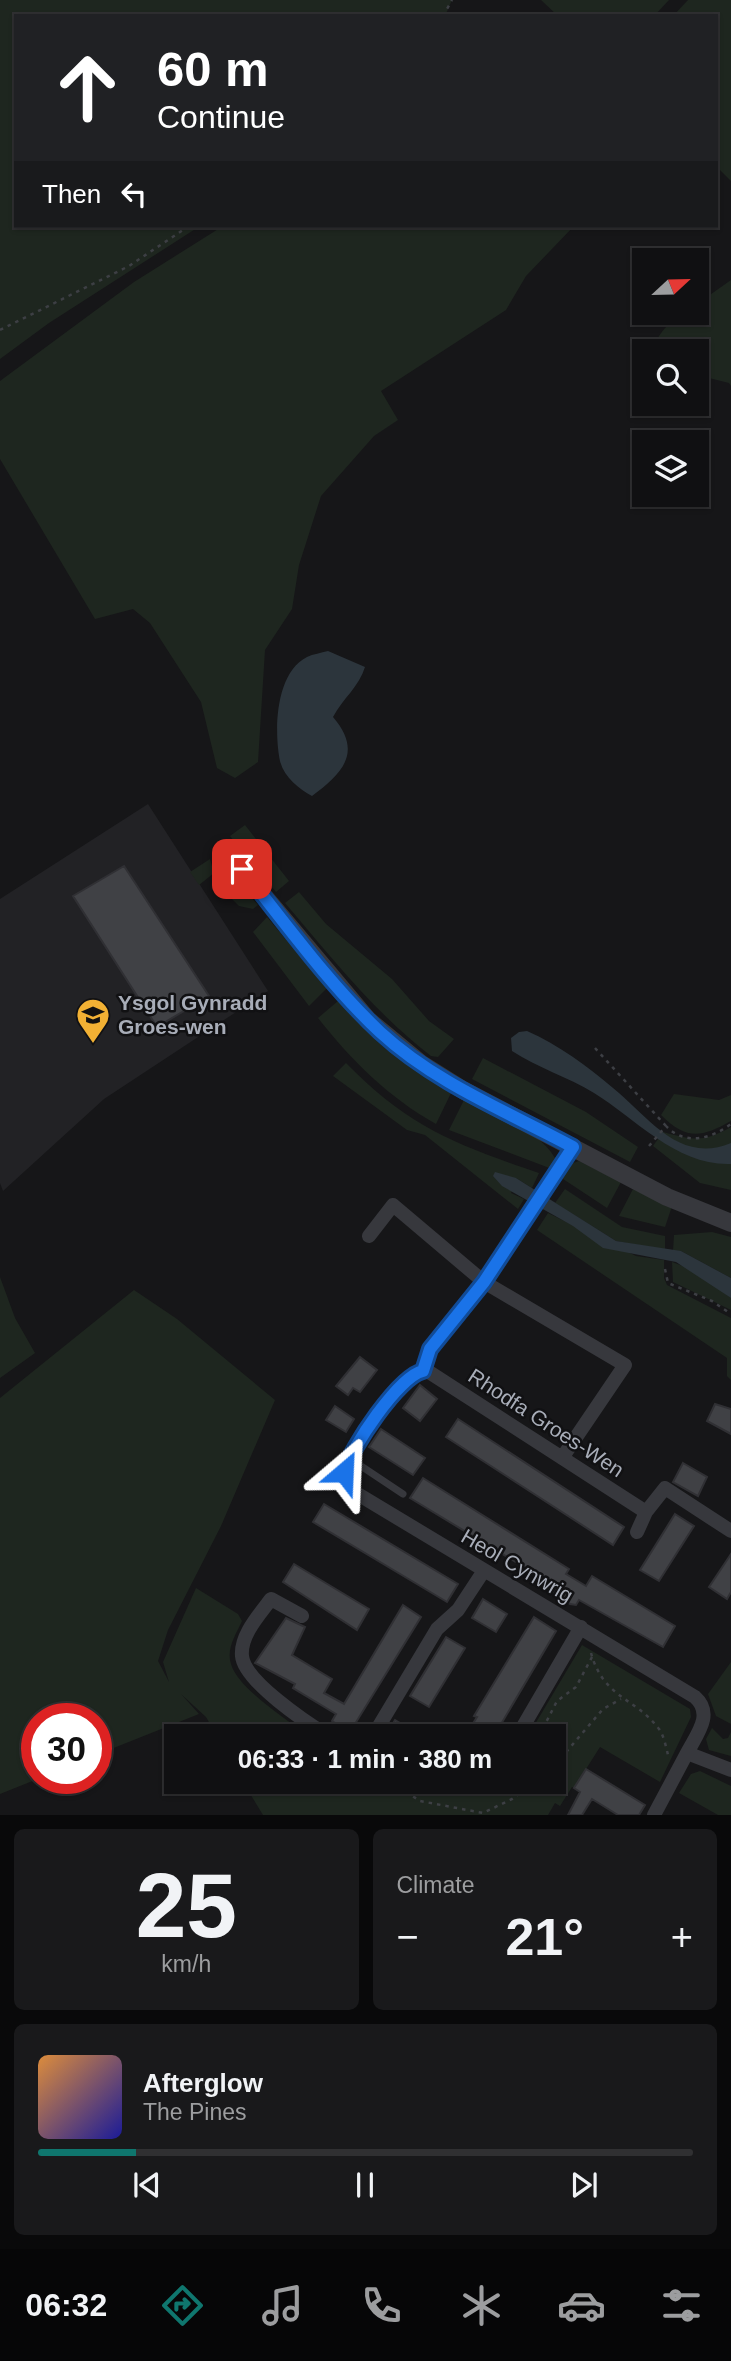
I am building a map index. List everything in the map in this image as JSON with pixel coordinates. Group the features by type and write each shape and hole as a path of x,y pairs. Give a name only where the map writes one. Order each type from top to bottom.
{"street":[{"path":"227,852 381,1032 419,1063 463,1090 667,1197 731,1223"},
{"path":"349,1458 356,1443 407,1380 423,1371 430,1349 484,1282 573,1147"},
{"path":"369,1236 393,1205 484,1282 625,1365 562,1458"},
{"path":"703,1210 731,1213"},
{"name":"Rhodfa Groes-Wen","path":"423,1371 429,1372 646,1512"},
{"name":"Heol Cynwrig","path":"349,1458 344,1472 356,1493 484,1572 596,1636 702,1703 704,1720 687,1753"},
{"path":"637,1532 646,1512 664,1488 731,1531"},
{"path":"380,1724 437,1629 458,1610 484,1572"},
{"path":"302,1616 271,1599 245,1637 242,1656 249,1673 313,1724"},
{"path":"517,1724 581,1627"},
{"path":"654,1815 687,1753 731,1770"}],"lane":[{"path":"349,1458 403,1494"}],"path":[{"path":"0,330 129,266 186,228"},
{"path":"595,1048 664,1128 682,1138 694,1139 719,1134 731,1124"},
{"path":"649,1146 664,1128"},
{"path":"665,1269 668,1283 712,1301 731,1314"},
{"path":"545,1724 557,1701 576,1688 592,1657 596,1636"},
{"path":"592,1657 597,1672 621,1699 660,1730 669,1758 679,1769"},
{"path":"566,1752 603,1709 621,1699"},
{"path":"410,1794 420,1801 477,1814 498,1807 518,1794"}],"shaded area":[{"path":"0,0 452,0 446,14 14,14 14,228 197,228 49,323 0,359"},
{"path":"541,0 669,0 656,14 556,14"},
{"path":"688,0 731,0 731,181 718,168 718,14 675,14"},
{"path":"220,228 572,228 526,276 506,310 381,391 398,420 374,436 321,496 299,565 292,609 265,650 258,762 235,778 217,768 201,702 150,623 133,609 95,619 0,459 0,381 134,282"},
{"path":"731,280 731,386 729,383 709,378 709,339 657,339 667,326 709,326 709,296"},
{"path":"328,651 365,667 359,681 333,717 347,741 345,761 333,779 312,796 293,782 282,767 277,720 283,689 296,665 309,656"},
{"name":"Ysgol Gynradd Groes-wen","path":"148,804 268,991 104,1099 3,1191 0,1183 0,899"},
{"path":"245,825 289,881 276,892 230,836"},
{"path":"210,859 214,873 199,885 190,872"},
{"path":"234,891 249,895 258,905 253,909 239,906 226,893"},
{"path":"299,892 326,924 392,979 429,1021 454,1039 438,1057 431,1056 410,1039 336,964 285,903"},
{"path":"267,917 327,988 309,1006 253,932"},
{"path":"338,1001 386,1049 451,1093 436,1124 402,1102 372,1077 318,1018"},
{"path":"527,1031 583,1064 652,1124 680,1143 696,1148 712,1148 731,1143 731,1164 711,1163 675,1149 594,1093 512,1051 511,1038 519,1032"},
{"path":"483,1058 586,1112 638,1147 630,1162 472,1079"},
{"path":"346,1063 391,1104 435,1132 482,1153 539,1173 532,1188 516,1178 511,1193 524,1199 518,1209 425,1135 407,1130 333,1076"},
{"path":"674,1094 719,1100 731,1095 731,1121 702,1133 694,1134 678,1129 661,1115"},
{"path":"464,1100 514,1123 538,1138 555,1158 552,1169 449,1130"},
{"path":"731,1127 731,1190 700,1183 653,1146 663,1132 683,1137 705,1138"},
{"path":"579,1161 621,1182 607,1208 560,1177 570,1164"},
{"path":"495,1172 516,1178 616,1241 681,1251 731,1278 731,1298 676,1262 603,1248 573,1226 502,1186 493,1176"},
{"path":"565,1189 622,1227 665,1236 665,1250 616,1241 555,1203"},
{"path":"633,1189 672,1206 665,1227 619,1216"},
{"path":"548,1213 636,1256 664,1260 664,1278 667,1285 731,1318 731,1380 727,1376 727,1358 537,1230"},
{"path":"712,1232 731,1237 731,1278 681,1251 673,1251 674,1235"},
{"path":"672,1262 691,1269 731,1298 731,1310 673,1282"},
{"path":"0,1277 15,1318 35,1353 0,1378"},
{"path":"134,1290 177,1319 275,1400 221,1526 168,1630 158,1661 169,1682 163,1662 196,1588 238,1614 242,1621 230,1653 235,1674 253,1693 292,1724 210,1724 181,1694 199,1714 174,1724 164,1724 164,1728 112,1749 112,1703 21,1703 21,1786 0,1794 0,1398"},
{"path":"582,1645 690,1709 691,1717 660,1782 600,1747 574,1788 572,1787 560,1806 555,1803 548,1815 263,1815 250,1794 566,1794 566,1724 535,1724"},
{"path":"731,1662 731,1724 716,1716 708,1694"},
{"path":"712,1728 723,1739 728,1738 731,1732 731,1756 709,1750 706,1739"},
{"path":"700,1771 731,1786 731,1815 718,1815 679,1793 691,1774"}],"building":[{"path":"124,866 209,996 157,1027 73,896"},
{"path":"360,1357 377,1370 360,1392 353,1388 348,1395 336,1386"},
{"path":"420,1385 437,1399 420,1421 403,1408"},
{"path":"715,1404 731,1409 731,1434 707,1421"},
{"path":"335,1406 354,1419 346,1432 326,1420"},
{"path":"458,1419 624,1527 613,1545 446,1437"},
{"path":"381,1429 425,1458 413,1475 369,1447"},
{"path":"683,1463 707,1477 698,1496 673,1482"},
{"path":"423,1478 569,1569 566,1574 586,1586 592,1576 675,1626 663,1647 579,1600 576,1605 570,1604 553,1592 557,1587 410,1498"},
{"path":"324,1504 458,1584 447,1602 313,1522"},
{"path":"675,1514 694,1526 659,1581 640,1570"},
{"path":"731,1554 731,1592 727,1599 709,1587"},
{"path":"294,1564 369,1609 357,1630 283,1582"},
{"path":"483,1599 507,1614 496,1632 472,1618"},
{"path":"403,1605 421,1617 355,1724 337,1724 332,1721 336,1714 293,1688 295,1684 255,1663 286,1618 305,1627 292,1655 332,1679 324,1693 344,1704"},
{"path":"534,1617 556,1631 501,1724 473,1724 477,1717 474,1716"},
{"path":"446,1637 465,1648 429,1707 410,1696"},
{"path":"586,1769 645,1805 639,1815 618,1815 592,1799 582,1815 568,1815 580,1792 574,1788"}],"place":[{"name":"Ysgol Gynradd Groes-wen","path":"93,1045"}],"route":[{"path":"242,869 315,959 381,1032 419,1063 463,1090 573,1147 484,1282 430,1349 423,1371 407,1380 356,1443 344,1472"}]}
